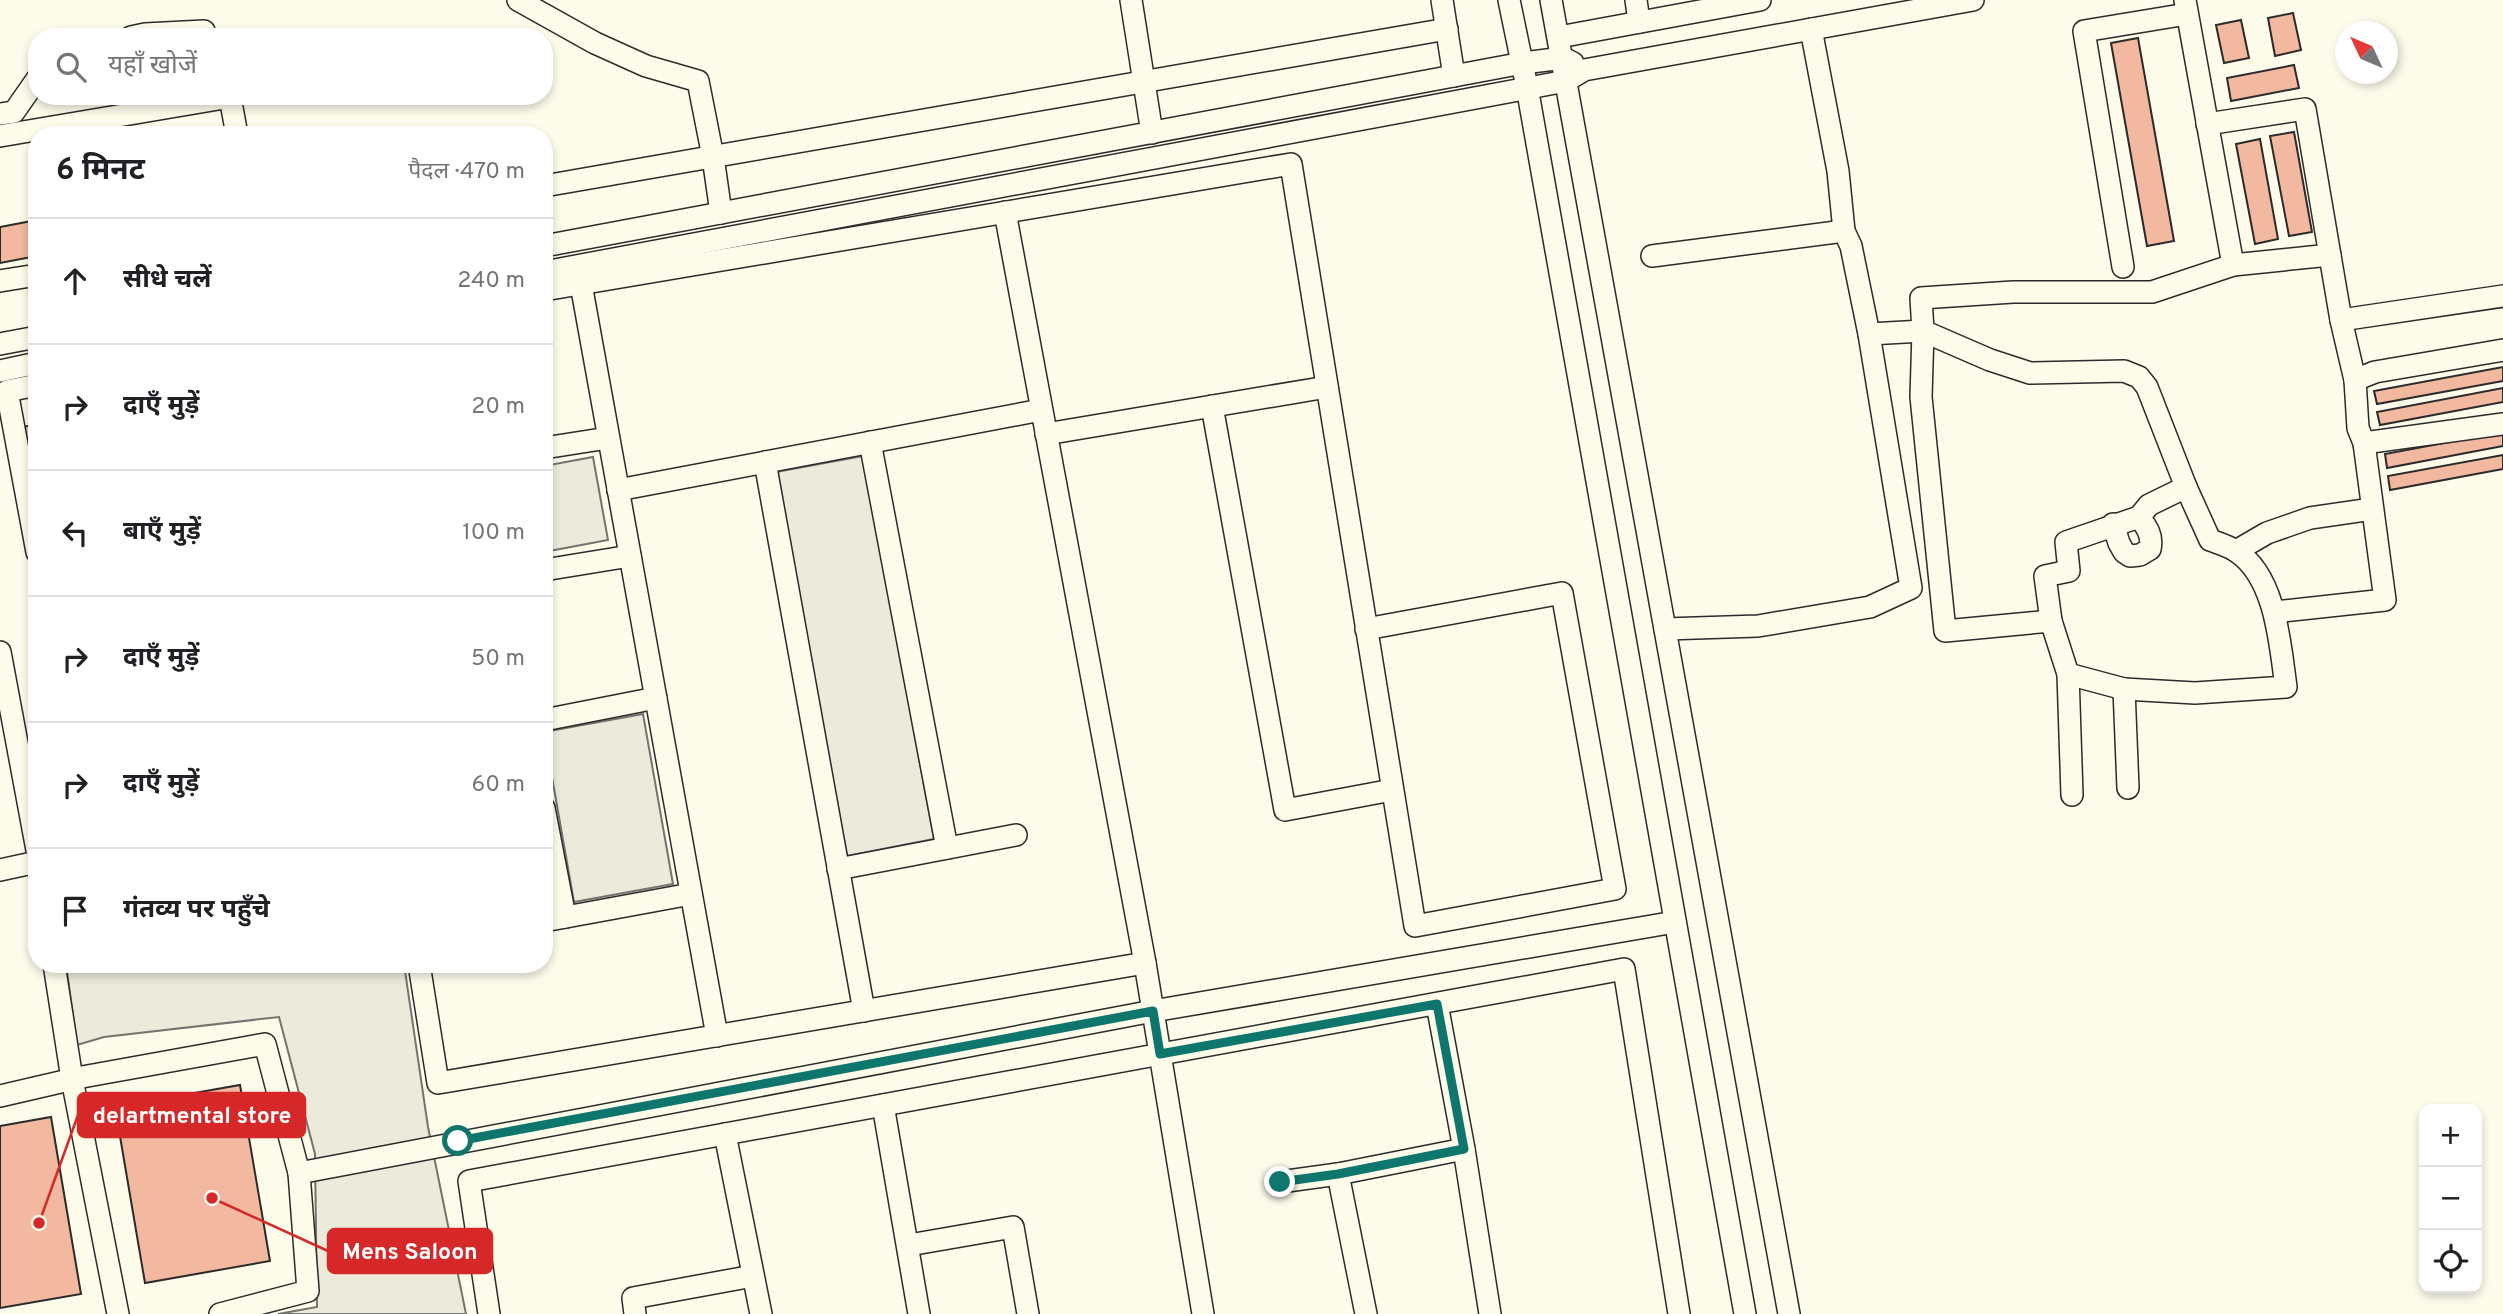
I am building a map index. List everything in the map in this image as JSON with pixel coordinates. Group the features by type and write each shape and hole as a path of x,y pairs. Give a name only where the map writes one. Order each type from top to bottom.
{"street":[{"path":"518,0 595,43 646,66 698,81 721,213"},
{"path":"1131,0 1152,133"},
{"path":"1442,0 1454,76"},
{"path":"1509,0 1523,63 1745,1314"},
{"path":"1551,0 1561,47 1575,75 1665,629 1789,1314"},
{"path":"1636,0 1639,22"},
{"path":"553,244 1523,63 1561,47 1639,22 1760,0"},
{"path":"553,270 1973,0"},
{"path":"2123,267 2084,32 2186,7 2233,265"},
{"path":"553,184 1447,29"},
{"path":"1811,29 1838,172 1844,231 1851,246 1869,334 1911,588 1922,595 1942,597"},
{"path":"0,114 14,112 28,92"},
{"path":"59,126 183,105"},
{"path":"231,105 235,126"},
{"path":"2207,124 2305,109 2341,320 2355,380 2358,428 2364,443 2385,600 2275,612"},
{"path":"0,136 28,131"},
{"path":"553,289 1291,164 1366,629 1392,790 1415,926 1615,889 1562,593 1366,629"},
{"path":"1005,212 1145,963 1203,1314"},
{"path":"1651,256 1844,231"},
{"path":"2051,621 1945,631 1921,397 1921,298 2013,292 2152,292 2233,265 2330,255"},
{"path":"0,281 28,276"},
{"path":"581,284 717,1036"},
{"path":"2341,320 2503,296"},
{"path":"1869,334 1923,331 1990,360 2030,373 2123,372 2139,377 2147,387 2210,540 2235,551 2250,565 2261,582 2275,612 2286,687 2194,693 2124,690 2068,674"},
{"path":"0,344 28,339"},
{"path":"2355,380 2375,372 2503,350"},
{"path":"0,371 28,365"},
{"path":"28,387 7,391 28,502"},
{"path":"1046,434 1327,387"},
{"path":"1212,406 1285,810 1392,790"},
{"path":"618,490 1041,411"},
{"path":"2364,443 2503,424"},
{"path":"553,447 608,438"},
{"path":"870,442 947,848"},
{"path":"765,462 864,1011"},
{"path":"2072,795 2068,674 2051,621 2045,576 2069,571 2066,542 2139,517 2150,505 2186,487"},
{"path":"2235,551 2267,533 2310,518 2372,509"},
{"path":"2113,524 2124,552 2130,556 2140,555 2150,549 2152,541 2150,532 2139,517"},
{"path":"553,569 630,556"},
{"path":"1665,629 1758,626 1870,607 1911,588"},
{"path":"0,652 28,802"},
{"path":"2124,690 2128,788"},
{"path":"553,718 656,698"},
{"path":"838,869 1016,835"},
{"path":"0,870 28,864"},
{"path":"553,899 555,919 691,894"},
{"path":"299,1172 1153,1011 1675,922"},
{"path":"420,973 438,1083 1145,963"},
{"path":"489,1314 469,1181 1624,969 1679,1314"},
{"path":"55,973 72,1079 118,1314"},
{"path":"1437,1004 1464,1149 1490,1314"},
{"path":"0,1096 72,1079 265,1044 299,1172 308,1291 220,1314"},
{"path":"883,1105 919,1314"},
{"path":"725,1134 761,1314"},
{"path":"1280,1182 1338,1174 1464,1149"},
{"path":"1338,1174 1366,1314"},
{"path":"909,1245 1013,1227 1028,1314"},
{"path":"635,1314 632,1298 753,1276"}],"shaded area":[{"path":"863,456 934,839 847,856 776,472"},
{"path":"593,457 608,540 553,550 553,464"},
{"path":"643,714 673,884 574,902 553,783 553,730"},
{"path":"67,973 405,973 428,1127 466,1314 278,1314 317,1307 315,1154 279,1017 104,1037 77,1045"}],"building":[{"path":"2293,13 2301,50 2275,56 2268,18"},
{"path":"2241,20 2249,58 2224,63 2216,25"},
{"path":"2138,38 2174,241 2147,246 2111,43"},
{"path":"2294,65 2299,88 2231,101 2227,78"},
{"path":"2294,132 2312,232 2289,236 2270,136"},
{"path":"2260,139 2278,239 2255,244 2236,144"},
{"path":"28,222 28,258 0,263 0,227"},
{"path":"2503,367 2503,381 2377,404 2374,391"},
{"path":"2503,388 2503,402 2380,425 2377,412"},
{"path":"28,426 28,452 23,427"},
{"path":"2503,432 2503,446 2387,468 2385,454"},
{"path":"2503,455 2503,469 2390,490 2388,476"},
{"path":"240,1085 270,1261 145,1283 115,1107"},
{"path":"51,1117 81,1294 0,1308 0,1126"}],"place":[{"name":"Mens Saloon","path":"212,1198"},
{"name":"delartmental store","path":"39,1223"}],"route":[{"path":"458,1141 1153,1011 1160,1054 1437,1004 1464,1149 1338,1174 1280,1182"}]}
